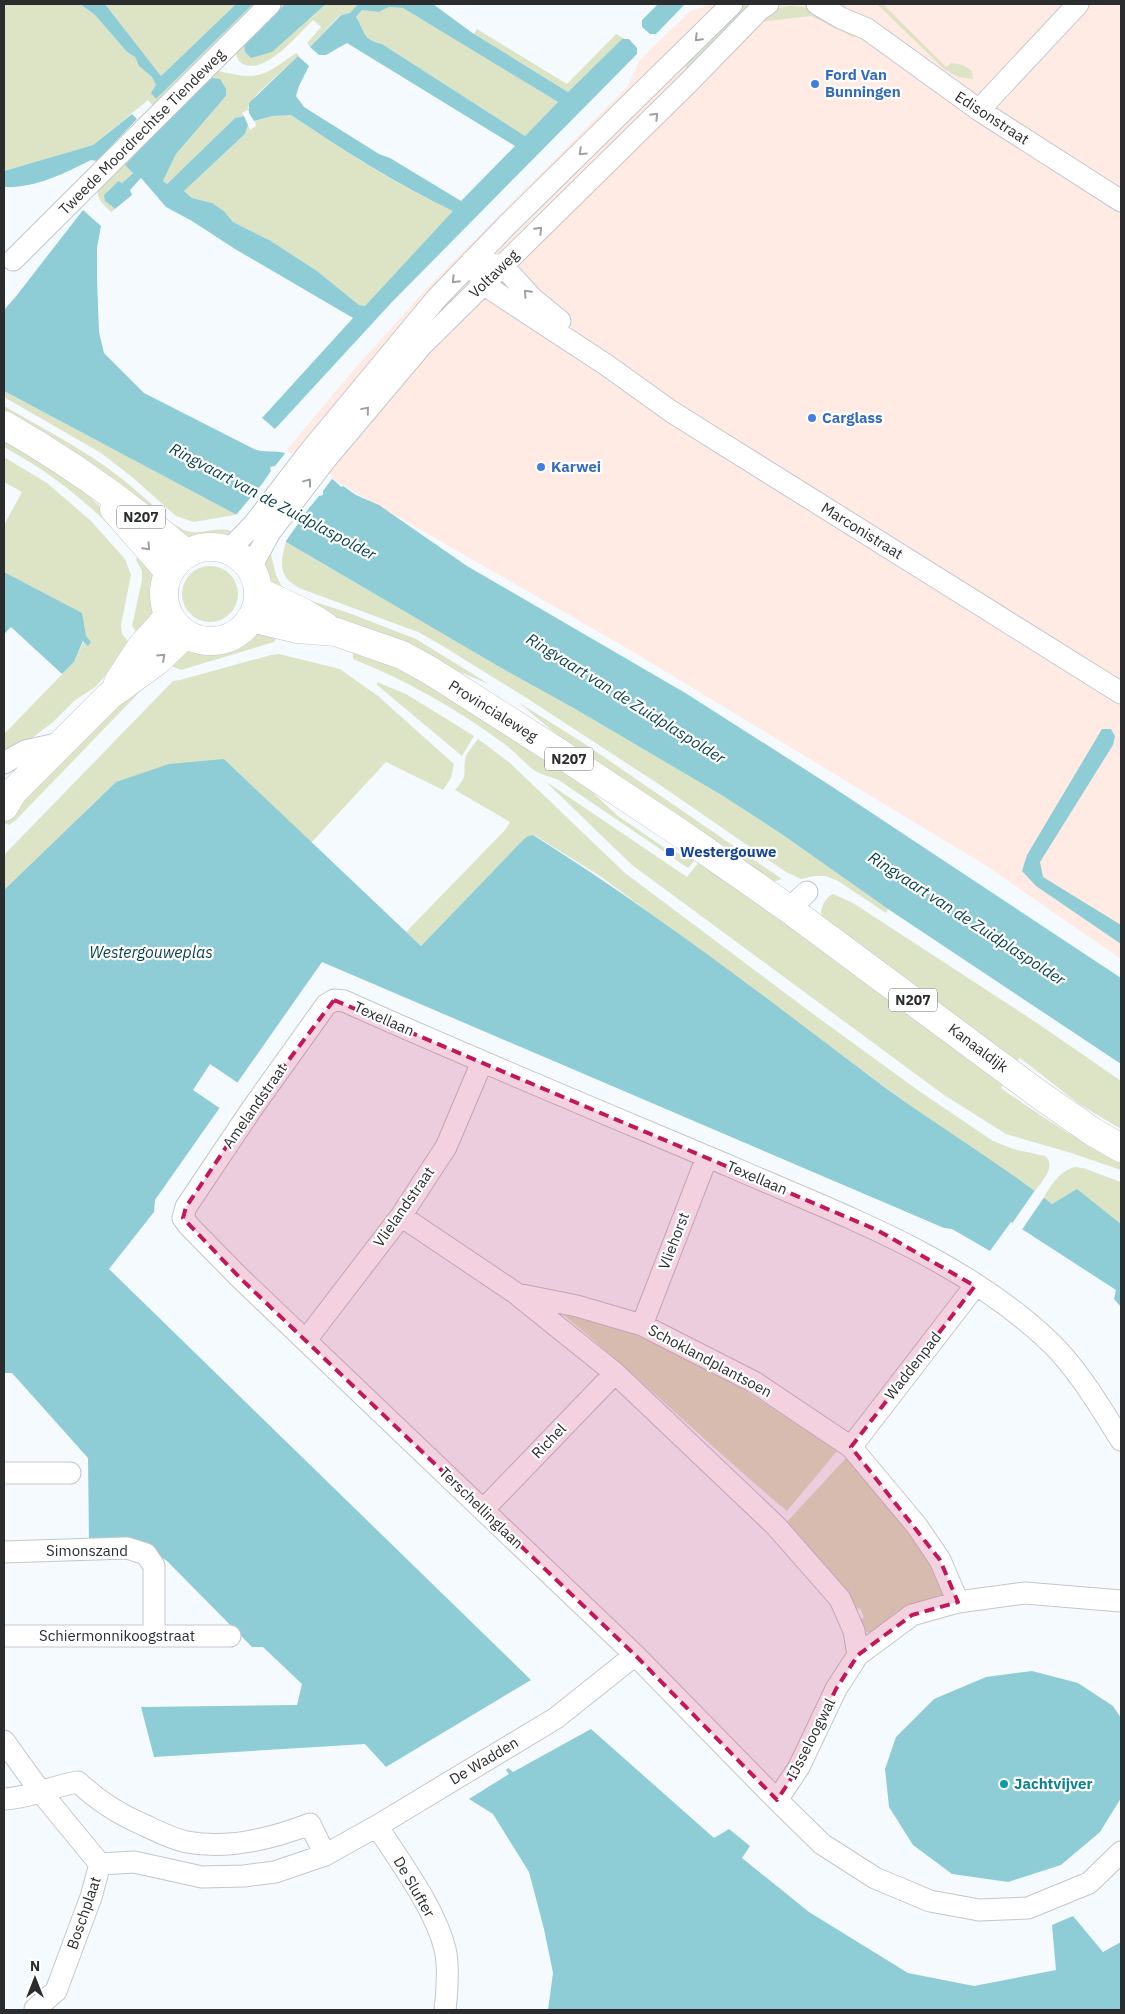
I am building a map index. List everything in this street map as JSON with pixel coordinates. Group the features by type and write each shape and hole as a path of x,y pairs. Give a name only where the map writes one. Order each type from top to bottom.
{"main road":[{"name":"N207","path":"4,425 58,458 149,522 178,563"},
{"path":"228,551 207,548 178,563 164,594 177,625 205,641 225,639 243,629 251,618 256,605 254,580"},
{"name":"N207","path":"228,551 240,558 254,580"},
{"name":"Provincialeweg","path":"254,580 336,632 402,656 431,671 683,834 798,901"},
{"name":"Provincialeweg","path":"251,618 297,629 336,632"},
{"path":"7,798 109,696 157,661 177,625"},
{"name":"Kanaaldijk","path":"798,901 1037,1093 1093,1132 1121,1148"}],"street":[{"name":"Tweede Moordrechtse Tiendeweg","path":"13,260 270,4"},
{"name":"Voltaweg","path":"228,551 262,528 318,455 404,336 472,261 732,4"},
{"name":"Voltaweg","path":"318,455 422,344 689,82 760,9 768,4"},
{"name":"Edisonstraat","path":"817,4 841,18 867,29 978,110 1121,201"},
{"name":"Edisonstraat","path":"848,4 867,29"},
{"path":"978,110 1078,4"},
{"path":"472,261 502,266"},
{"path":"472,261 483,284"},
{"name":"Marconistraat","path":"502,266 533,299 591,347 605,364"},
{"name":"Marconistraat","path":"483,284 605,364 672,412 1121,693"},
{"name":"Voltaweg","path":"254,580 262,528"},
{"path":"4,763 24,751 61,743"},
{"name":"Texellaan","path":"334,1000 344,1001 482,1062 877,1230 945,1266 1002,1302 1052,1345 1088,1388 1121,1440"},
{"name":"Amelandstraat","path":"183,1218 186,1207 251,1110 326,1005 334,1000"},
{"name":"Vlielandstraat","path":"306,1340 401,1216 446,1147 482,1062"},
{"name":"Vliehorst","path":"642,1325 707,1157"},
{"name":"Schoklandplantsoen","path":"401,1216 517,1294 615,1373 776,1526 840,1599 854,1631 858,1654"},
{"name":"Terschellinglaan","path":"183,1218 239,1277 635,1655 777,1800"},
{"name":"Waddenpad","path":"851,1447 975,1286"},
{"name":"Schoklandplantsoen","path":"517,1294 577,1306 642,1325 754,1382 851,1447 917,1526 940,1560 958,1602"},
{"name":"Richel","path":"483,1510 615,1373"},
{"path":"4,1474 70,1472"},
{"name":"Simonszand","path":"4,1552 127,1548 146,1554 154,1566 154,1635"},
{"name":"IJsseloogwal","path":"777,1800 799,1768 836,1689 858,1654 912,1615 958,1602 1025,1593 1121,1601"},
{"name":"Schiermonnikoogstraat","path":"4,1636 230,1636"},
{"name":"De Wadden","path":"100,1864 134,1862 202,1877 244,1876 275,1872 325,1855 377,1826 556,1718 635,1655"},
{"path":"4,1741 40,1791 100,1864"},
{"path":"4,1799 21,1799 60,1784 78,1782 93,1796 118,1814 186,1842 220,1844 252,1842 310,1824 325,1855"},
{"path":"777,1800 822,1844 875,1878 930,1901 979,1910 1028,1908 1046,1901 1089,1883 1121,1852"},
{"name":"De Slufter","path":"377,1826 431,1912 445,1950 447,1997 445,2010"},
{"name":"Boschplaat","path":"35,2009 56,1991 91,1897 100,1864"}],"highlighted area":[{"path":"334,1000 877,1230 975,1286 851,1447 940,1560 958,1602 912,1615 858,1655 836,1689 799,1767 777,1800 635,1655 239,1277 183,1218 186,1207 251,1110"}],"shaded area":[{"path":"707,4 1121,4 1121,959 985,865 635,653 285,452 349,375 426,289 628,86 639,61 690,11 704,7"}],"green space":[{"path":"4,4 80,4 95,15 127,52 135,57 139,66 152,77 156,85 156,99 253,4 265,4 153,106 148,100 93,145 4,171"},
{"path":"105,4 236,4 161,76"},
{"path":"276,4 285,4 244,44 311,18 326,4 358,4 350,13 340,15 310,47 307,43 321,27 313,20 271,59 262,64 252,66 243,64 238,59 236,47"},
{"path":"736,4 756,4 688,69 681,62"},
{"path":"877,4 883,4 946,67 951,63 963,65 972,71 973,79 958,77 944,69"},
{"path":"799,6 817,11 856,36 853,37 811,16 757,22 774,9"},
{"path":"389,7 403,8 558,102 525,136 382,44 370,40 356,17 362,10 379,12"},
{"path":"477,29 567,84 616,34 625,39 622,39 568,92 474,34"},
{"path":"296,53 299,55 257,94 248,107 250,112 247,110 242,113 244,116 235,118 167,184 163,181 176,154 226,96 125,165 133,172 122,183 118,181 104,195 115,209 111,212 101,201 98,195 98,188 214,70 240,75 258,75 274,68"},
{"path":"291,115 350,154 432,201 454,211 365,306 359,305 317,271 271,241 233,222 224,211 212,203 192,198 184,191 245,134 248,125 250,130 256,126 255,121 273,116"},
{"path":"4,391 235,515 194,522 176,516 132,477 101,453 4,397"},
{"path":"4,406 108,468 149,502 164,518 4,412"},
{"path":"4,438 51,466 91,498 122,528 134,550 130,549 102,519 72,492 39,468 4,447"},
{"path":"4,457 47,483 91,521 125,559 131,575 121,625 122,634 132,646 95,687 74,701 53,722 32,738 4,755 4,734 74,662 86,637 81,613 4,572 4,525 22,492 4,482"},
{"path":"172,524 193,532 222,529 233,532 232,535 221,538 195,541 184,538 166,527"},
{"path":"286,542 723,796 780,833 888,909 886,913 838,881 826,876 801,879 786,872 660,785 525,697 418,632 292,584 282,569"},
{"path":"268,553 271,555 276,575 281,585 289,592 272,587 266,570"},
{"path":"139,555 152,564 155,585 153,611 140,637 132,626 142,580 142,571 136,560"},
{"path":"210,566 225,571 233,579 238,594 233,609 225,617 210,622 195,617 187,609 182,594 187,579 195,571"},
{"path":"297,596 349,613 416,639 489,684 445,666 402,642 295,603"},
{"path":"280,631 274,642 181,670 171,666 184,650 223,647 233,644 252,632"},
{"path":"353,652 381,660 431,685 575,776 618,816 665,848 695,860 688,868 560,781 535,771 507,746 468,718 412,686 353,659"},
{"path":"279,654 340,669 378,696 454,764 451,778 443,790 386,762 311,843 224,759 116,782 4,890 4,855 173,681"},
{"path":"157,674 16,820 9,825 4,823 4,820 95,725"},
{"path":"377,682 406,694 474,736 462,756 377,685"},
{"path":"518,702 582,742 782,879 773,882 567,743"},
{"path":"478,739 510,763 625,873 809,1011 919,1091 993,1141 1013,1149 1045,1156 1048,1160 1049,1169 1035,1191 927,1118 600,876 534,835 522,841 421,946 406,932 506,829 510,822 455,790 462,781 467,755"},
{"path":"545,781 687,877 699,862 709,866 1005,1081 1001,1088 1060,1128 1121,1163 1121,1170 1006,1134 944,1095 632,865"},
{"path":"833,894 853,903 1037,1023 1121,1081 1121,1129 1079,1104 1020,1058 1016,1062 822,916 823,904"},
{"path":"1075,1167 1083,1168 1121,1182 1121,1224 1077,1190 1052,1204 1043,1198 1060,1175"},
{"path":"561,1313 625,1330 720,1374 837,1451 787,1511"},
{"path":"846,1458 849,1458 917,1537 944,1591 941,1598 876,1632 866,1632 854,1621 864,1618 860,1608 850,1611 785,1524"}],"water":[{"path":"80,4 105,4 161,76 236,4 253,4 156,99 151,93 156,85 152,77 139,66 135,57 127,52 95,15"},
{"path":"285,4 326,4 272,52 251,58 245,52 244,44"},
{"path":"358,4 433,4 471,32 568,92 622,39 629,39 637,48 637,54 392,302 275,429 262,418 353,318 166,207 141,178 130,190 132,195 115,209 105,201 104,195 118,181 122,183 133,173 125,165 201,87 212,78 220,79 226,89 226,96 176,154 163,181 167,184 235,118 244,116 248,125 245,134 184,191 192,198 212,203 224,211 233,222 271,241 317,271 359,305 365,306 453,211 411,190 370,166 291,115 273,116 254,121 249,113 249,103 298,56 309,66 296,96 304,107 379,154 390,158 461,201 515,146 347,43 326,55 319,55 310,47 341,15 350,13","holes":["389,7 403,8 558,102 525,136 382,44 370,40 356,17 362,10 379,12"]},
{"path":"658,4 685,4 656,34 650,34 642,27 642,20"},
{"path":"132,114 137,119 97,161 91,160 38,183 4,187 4,171 93,145"},
{"name":"Ringvaart van de Zuidplaspolder","path":"83,210 101,226 97,248 97,279 99,332 104,353 144,393 254,449 281,452 299,459 323,473 341,487 343,486 356,495 379,505 467,566 687,694 828,784 1121,978 1121,1064 888,909 780,833 723,796 286,542 286,539 235,514 4,391 4,310"},
{"path":"4,572 82,613 86,636 91,642 88,646 83,641 74,662 62,674 11,627 4,634"},
{"path":"1102,729 1111,729 1115,736 1113,745 1040,862 1043,877 1121,925 1121,944 1036,886 1022,871 1027,855"},
{"name":"Westergouweplas","path":"224,759 421,946 522,841 528,836 533,835 579,864 668,926 887,1089 1052,1204 1077,1189 1121,1224 1121,1307 1114,1299 1116,1290 1011,1222 990,1251 952,1229 944,1228 322,962 155,1200 154,1212 109,1269 531,1680 386,1767 365,1744 154,1757 141,1707 297,1705 302,1684 263,1647 252,1647 167,1561 135,1541 89,1541 88,1458 12,1373 4,1373 4,890 116,782 169,764"},
{"name":"Jachtvijver","path":"1032,1671 1078,1683 1113,1706 1121,1718 1121,1798 1100,1832 1061,1865 1008,1882 952,1874 913,1845 889,1807 885,1769 896,1737 934,1699 986,1677"},
{"path":"591,1729 714,1838 729,1829 750,1846 742,1858 809,1912 908,1973 974,1986 1056,1970 1052,1925 1073,1916 1103,1952 1121,1942 1121,2010 548,2010 553,1973 529,1872 493,1814 469,1799 509,1774 506,1770 508,1768 513,1772"}],"pier":[{"path":"287,451 334,476 323,491 323,495 319,496 309,508 286,541 236,515 262,484 271,471 270,467 275,466"},
{"path":"210,1064 238,1083 221,1109 193,1090"},
{"path":"1036,1189 1045,1196 1021,1231 1011,1225"}],"place":[{"name":"Ford Van Bunningen","path":"815,84"},
{"name":"Carglass","path":"812,418"},
{"name":"Karwei","path":"541,467"},
{"name":"Westergouwe","path":"670,852"},
{"name":"Jachtvijver","path":"1004,1784"}]}
